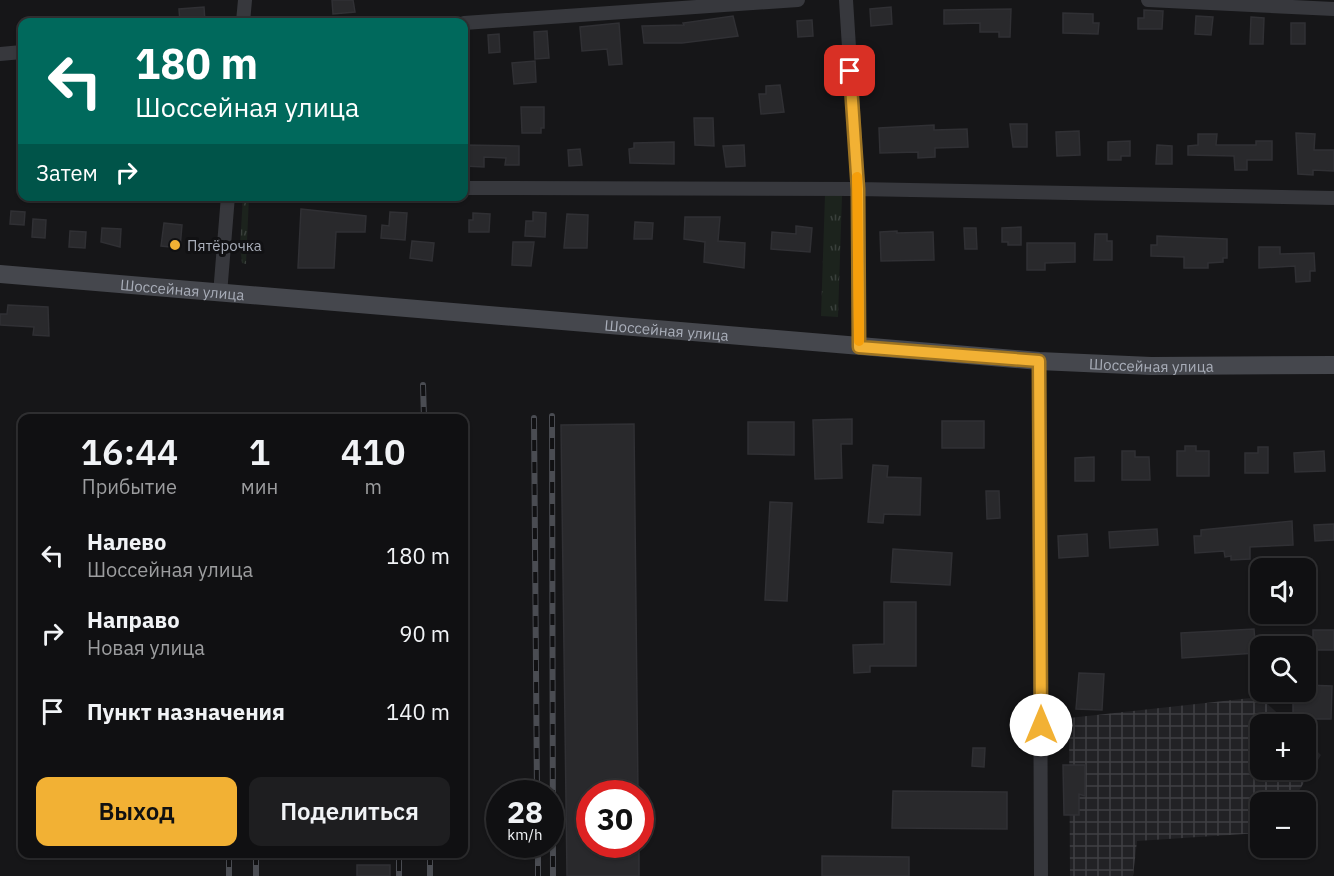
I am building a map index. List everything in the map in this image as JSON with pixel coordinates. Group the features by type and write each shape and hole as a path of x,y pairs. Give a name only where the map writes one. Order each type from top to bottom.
{"main road":[{"name":"Шоссейная улица","path":"0,274 1039,361 1151,366 1334,364"}],"street":[{"path":"243,18 245,0"},
{"path":"468,23 798,0"},
{"path":"846,0 858,189 859,347"},
{"path":"1148,0 1334,9"},
{"path":"0,54 18,52"},
{"path":"468,188 858,189 1334,198"},
{"path":"220,294 228,201"},
{"path":"1039,361 1041,876"}],"shaded area":[{"path":"1250,698 1250,702 1265,702 1278,714 1250,714 1250,780 1306,780 1298,792 1250,792 1250,834 1137,841 1133,876 1070,876 1069,718"},
{"path":"1316,750 1321,755 1316,763"}],"green space":[{"path":"825,195 842,196 838,317 821,316"},
{"path":"243,201 249,201 246,264 242,263 240,245"}],"building":[{"path":"332,0 353,0 355,12 333,14"},
{"path":"204,7 205,18 180,18 179,9"},
{"path":"891,7 892,24 871,26 870,9"},
{"path":"1011,9 1010,37 999,37 999,32 980,32 980,23 944,24 944,10"},
{"path":"1144,10 1163,11 1162,29 1138,29 1138,18 1144,18"},
{"path":"1063,13 1093,14 1093,23 1099,23 1098,34 1063,33"},
{"path":"733,16 738,36 682,43 644,43 642,26 684,25 683,23"},
{"path":"1196,16 1213,17 1211,35 1195,34"},
{"path":"1251,17 1264,18 1263,44 1250,44"},
{"path":"812,20 813,36 798,37 797,21"},
{"path":"619,23 622,64 609,65 607,49 582,51 580,27"},
{"path":"1291,23 1305,23 1305,44 1291,44"},
{"path":"547,31 549,58 535,59 534,32"},
{"path":"499,34 500,52 489,53 488,35"},
{"path":"535,61 536,82 514,84 512,63"},
{"path":"780,85 784,112 761,114 759,94 766,94 766,86"},
{"path":"521,107 544,107 544,128 541,128 541,133 522,133"},
{"path":"694,118 713,118 714,146 695,145"},
{"path":"1010,124 1027,124 1027,147 1013,147"},
{"path":"934,125 934,130 967,129 968,147 935,148 935,157 918,158 918,152 880,153 879,128"},
{"path":"1079,131 1080,155 1057,156 1056,132"},
{"path":"1296,133 1315,134 1314,150 1334,150 1334,171 1313,170 1313,175 1298,174"},
{"path":"1198,134 1217,134 1216,145 1256,145 1256,141 1272,141 1272,160 1247,160 1247,170 1235,170 1234,156 1188,155 1188,146 1198,145"},
{"path":"1130,141 1130,156 1121,156 1121,160 1108,160 1108,142"},
{"path":"674,142 674,164 630,163 629,149 634,148 634,143"},
{"path":"468,145 519,146 519,165 505,165 506,158 484,157 484,167 468,166"},
{"path":"744,145 745,166 726,167 723,146"},
{"path":"1157,145 1172,146 1172,164 1156,164"},
{"path":"580,149 582,165 569,166 568,150"},
{"path":"301,209 366,216 365,232 336,232 334,268 298,268"},
{"path":"11,211 25,212 24,225 10,224"},
{"path":"390,212 407,213 405,240 381,238 382,225 389,226"},
{"path":"533,212 546,213 545,237 525,236 526,221 533,221"},
{"path":"473,213 490,214 489,232 469,232 469,220 473,220"},
{"path":"567,214 588,215 587,248 564,248"},
{"path":"685,217 720,217 718,241 745,243 744,268 704,262 705,242 684,239"},
{"path":"33,219 46,220 45,238 32,237"},
{"path":"635,222 653,223 652,239 634,239"},
{"path":"164,223 182,225 180,248 161,246"},
{"path":"796,226 812,228 810,252 771,249 772,232 796,234"},
{"path":"1021,227 1021,245 1008,245 1008,242 1002,242 1002,228"},
{"path":"102,228 121,229 120,247 101,242"},
{"path":"964,228 976,228 977,249 965,249"},
{"path":"70,231 86,232 85,248 69,247"},
{"path":"897,231 897,233 933,232 934,260 881,261 880,232"},
{"path":"1095,234 1107,234 1107,241 1112,241 1112,260 1094,260"},
{"path":"1157,236 1227,239 1227,258 1223,258 1223,262 1208,263 1208,268 1184,268 1184,257 1151,256 1151,245 1157,245"},
{"path":"412,241 434,243 432,261 410,258"},
{"path":"513,242 534,242 531,266 512,265"},
{"path":"1027,243 1075,243 1075,262 1045,263 1045,270 1027,270"},
{"path":"1259,247 1280,247 1280,254 1314,253 1315,271 1310,271 1310,281 1296,282 1295,266 1259,268"},
{"path":"8,305 48,307 49,336 33,335 34,327 0,325 0,314 7,314"},
{"path":"852,419 852,444 841,444 842,478 815,479 813,420"},
{"path":"942,421 984,421 984,448 942,448"},
{"path":"748,422 794,422 794,455 748,454"},
{"path":"634,424 638,780 576,780 576,858 639,858 639,876 567,876 561,425"},
{"path":"1185,446 1196,446 1196,451 1209,451 1209,476 1177,476 1177,451 1185,451"},
{"path":"1258,447 1268,447 1268,473 1245,473 1245,453 1258,453"},
{"path":"1122,451 1135,451 1135,457 1149,457 1150,480 1122,480"},
{"path":"1324,451 1325,471 1295,472 1294,453"},
{"path":"1094,457 1094,481 1075,481 1075,458"},
{"path":"873,465 888,466 887,477 921,478 920,515 884,514 883,523 868,522"},
{"path":"986,491 999,491 1000,518 987,519"},
{"path":"770,502 792,503 787,601 765,600"},
{"path":"1292,521 1293,545 1250,547 1250,559 1231,560 1231,556 1225,557 1224,551 1195,553 1194,536 1201,536 1201,530"},
{"path":"1334,524 1334,540 1315,541 1314,525"},
{"path":"1157,529 1158,545 1110,548 1109,532"},
{"path":"1087,534 1088,556 1059,558 1058,536"},
{"path":"893,549 952,553 950,585 891,582"},
{"path":"884,602 916,602 916,666 870,666 870,672 854,673 853,645 884,644"},
{"path":"1254,629 1255,636 1250,636 1250,653 1182,658 1181,633"},
{"path":"1313,630 1334,630 1334,650 1316,650 1316,636 1313,636"},
{"path":"1079,673 1104,674 1102,710 1076,709"},
{"path":"1316,685 1332,686 1331,719 1316,719 1316,714 1293,714 1293,702 1316,702"},
{"path":"973,748 985,748 984,767 972,766"},
{"path":"1063,765 1085,765 1085,796 1079,794 1079,815 1064,815"},
{"path":"893,791 1007,792 1007,829 892,828"},
{"path":"822,856 909,857 909,876 822,876"},
{"path":"357,865 390,865 390,876 357,876"}],"railway":[{"path":"423,385 424,414"},
{"path":"552,416 553,876"},
{"path":"534,418 537,780"},
{"path":"229,858 229,876"},
{"path":"256,858 256,876"},
{"path":"430,858 430,876"},
{"path":"538,858 538,876"},
{"path":"399,860 399,876"}],"slow traffic":[{"path":"857,177 859,341"}],"place":[{"name":"Пятёрочка","path":"175,245"}],"route":[{"path":"850,71 858,189 859,347 1039,361 1041,725"}]}
